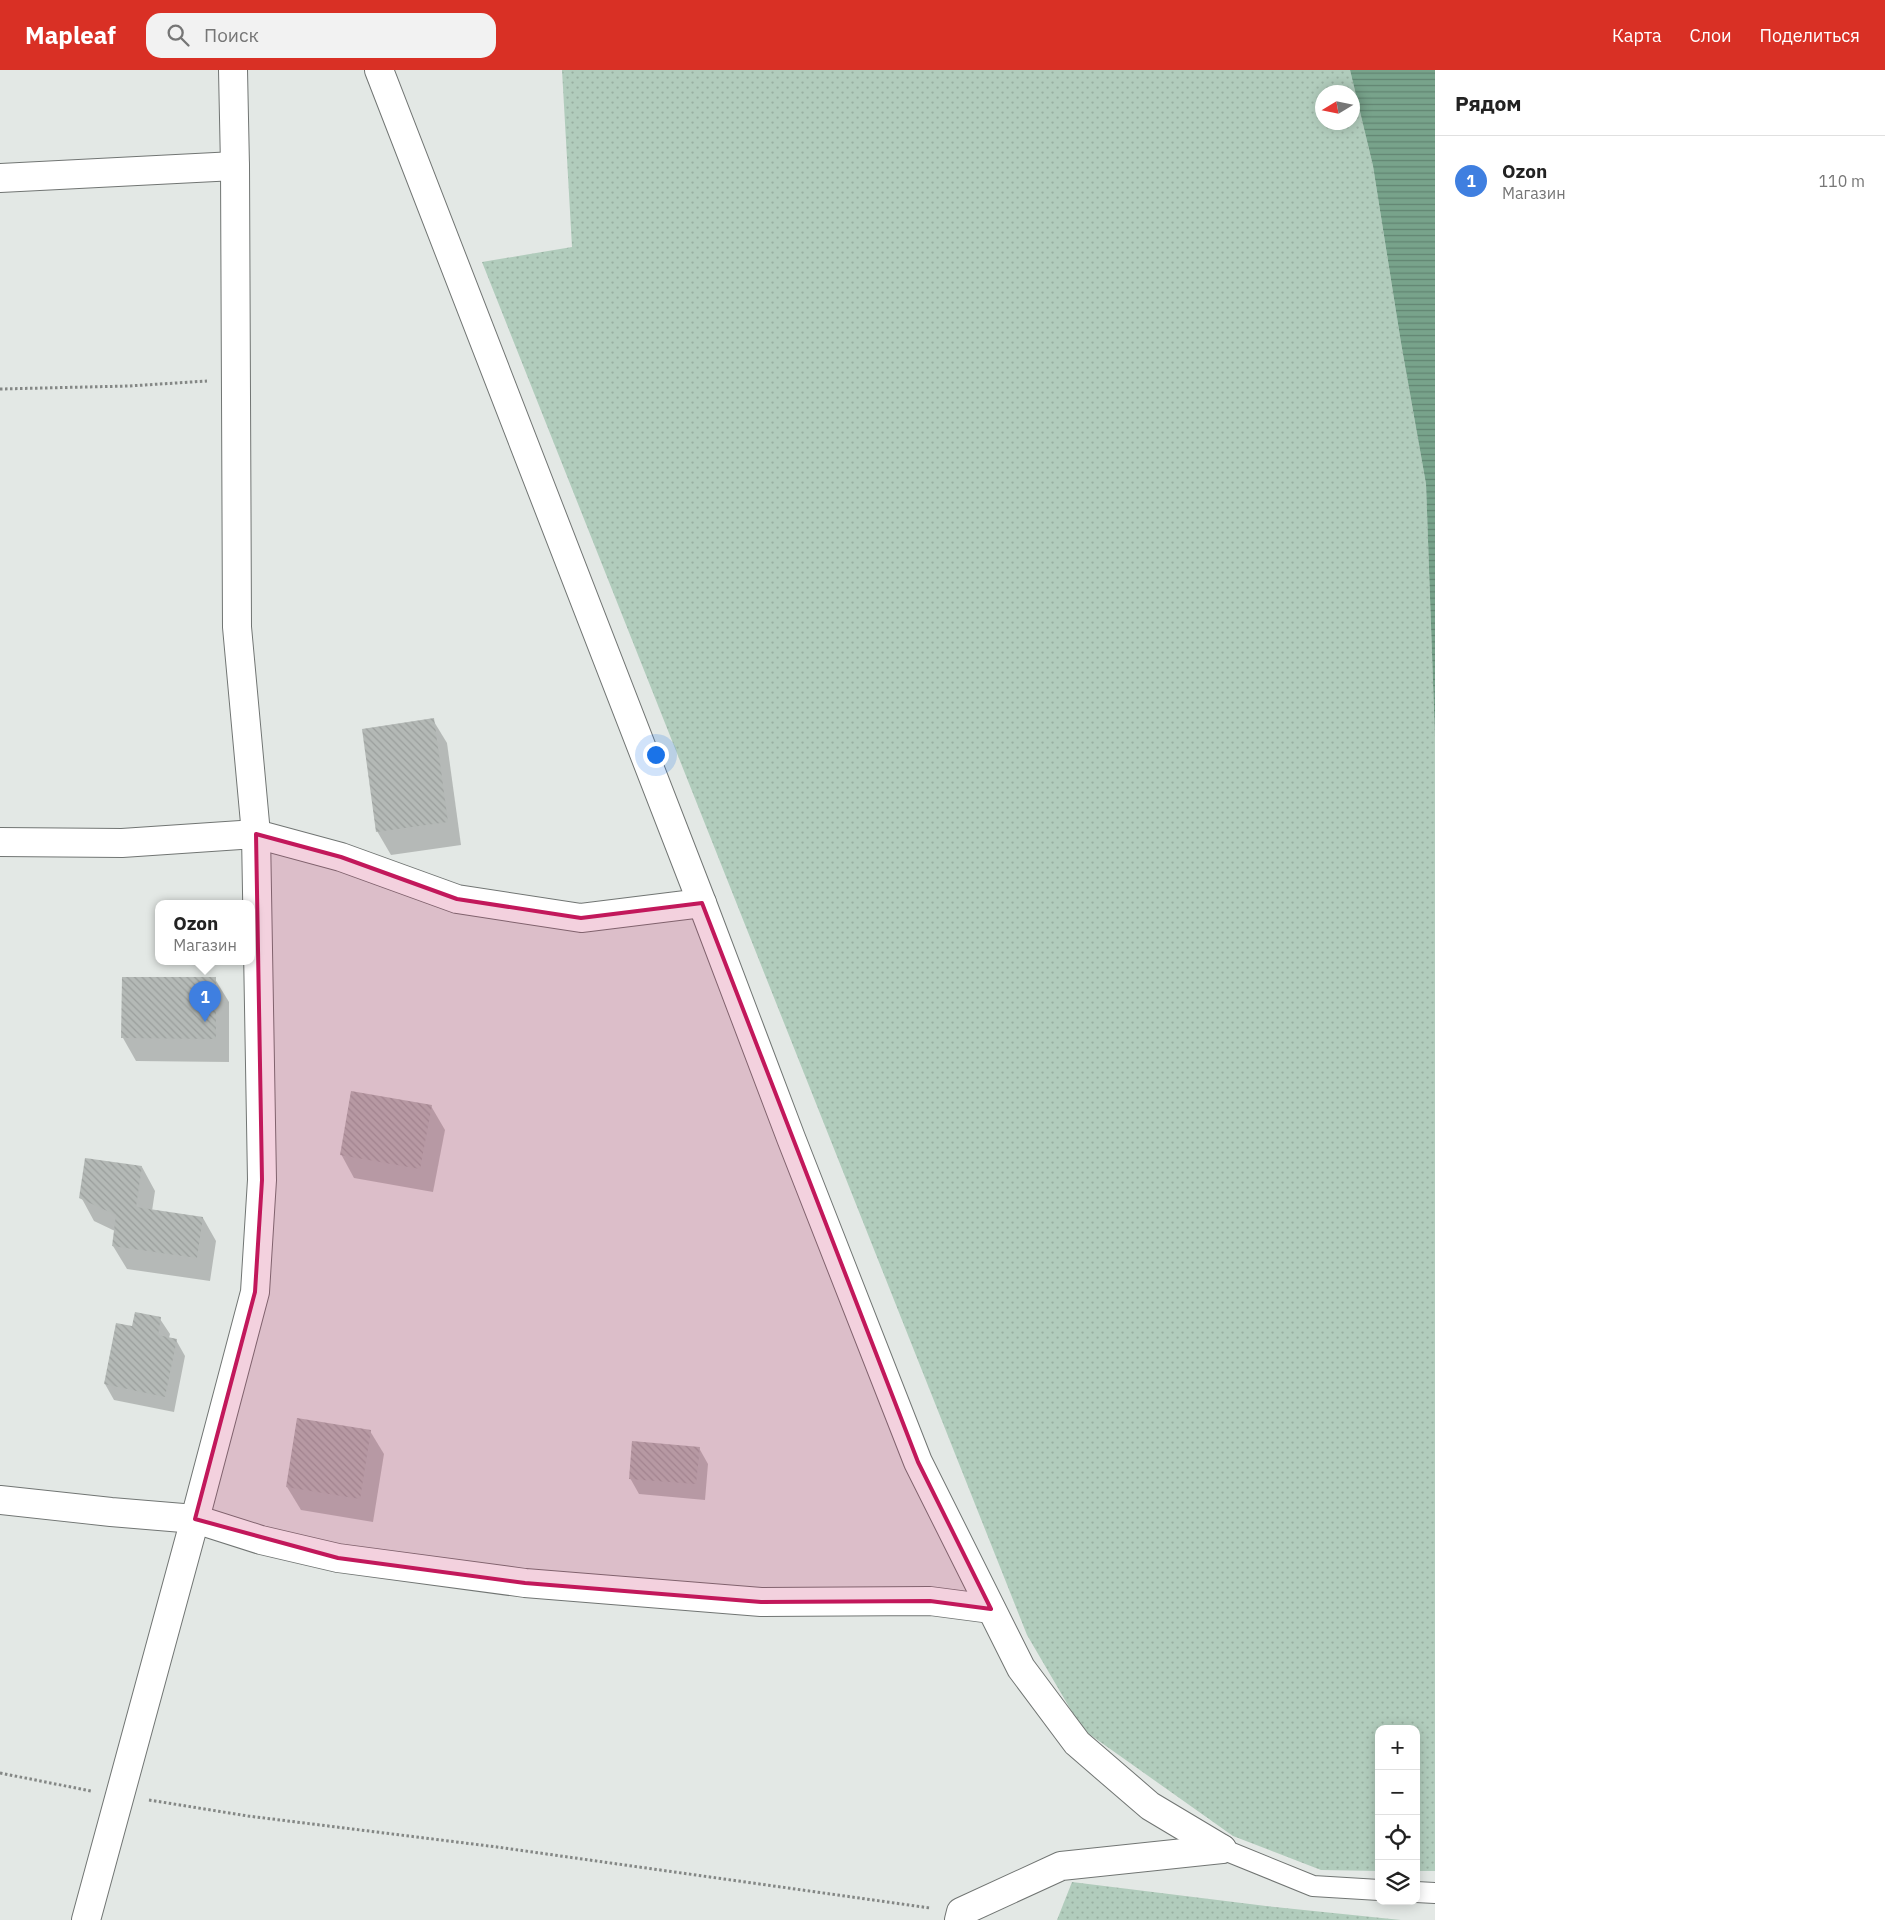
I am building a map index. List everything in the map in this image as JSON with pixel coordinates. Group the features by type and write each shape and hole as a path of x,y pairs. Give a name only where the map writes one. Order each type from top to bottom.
{"street":[{"path":"86,1920 195,1519 254,1292 262,1180 256,834 237,628 233,70"},
{"path":"379,70 702,903 798,1157 918,1462 1021,1668 1076,1743 1150,1806 1222,1849"},
{"path":"0,178 235,166"},
{"path":"0,842 122,843 256,834 341,857 457,899 533,911 581,918 702,903"},
{"path":"0,1500 195,1519 261,1540 338,1558 525,1583 761,1602 930,1601 991,1609"},
{"path":"959,1917 1061,1866 1222,1849"}],"lane":[{"path":"1222,1849 1312,1886 1375,1890"},
{"path":"1420,1892 1435,1893"}],"path":[{"path":"0,389 130,386 236,380"},
{"path":"0,1773 119,1796 248,1816 497,1847 959,1917"}],"highlighted area":[{"path":"256,834 341,857 457,899 581,918 702,903 918,1462 991,1609 930,1601 761,1602 525,1583 338,1558 195,1519 255,1292 262,1180"}],"shaded area":[{"path":"562,70 1350,70 1354,85 1315,85 1315,130 1360,130 1360,112 1373,166 1426,484 1435,739 1435,1871 1420,1871 1420,1725 1375,1725 1375,1871 1321,1870 1233,1836 1082,1729 1027,1635 482,262 572,247"},
{"path":"1350,70 1435,70 1435,739 1426,484 1373,166 1360,112 1360,85 1354,85"},
{"path":"1072,1882 1266,1906 1401,1920 1057,1920"}],"building":[{"path":"434,718 448,822 376,832 362,729"},
{"path":"122,977 216,977 216,1039 121,1038"},
{"path":"351,1091 432,1105 420,1169 340,1155"},
{"path":"85,1158 142,1166 136,1207 203,1217 197,1258 112,1246 116,1215 79,1198"},
{"path":"135,1312 161,1317 158,1335 177,1339 165,1397 104,1384 116,1323 132,1326"},
{"path":"297,1418 371,1430 360,1499 286,1487"},
{"path":"632,1441 700,1447 696,1484 629,1479"}],"place":[{"name":"Ozon","path":"205,1022"}]}
